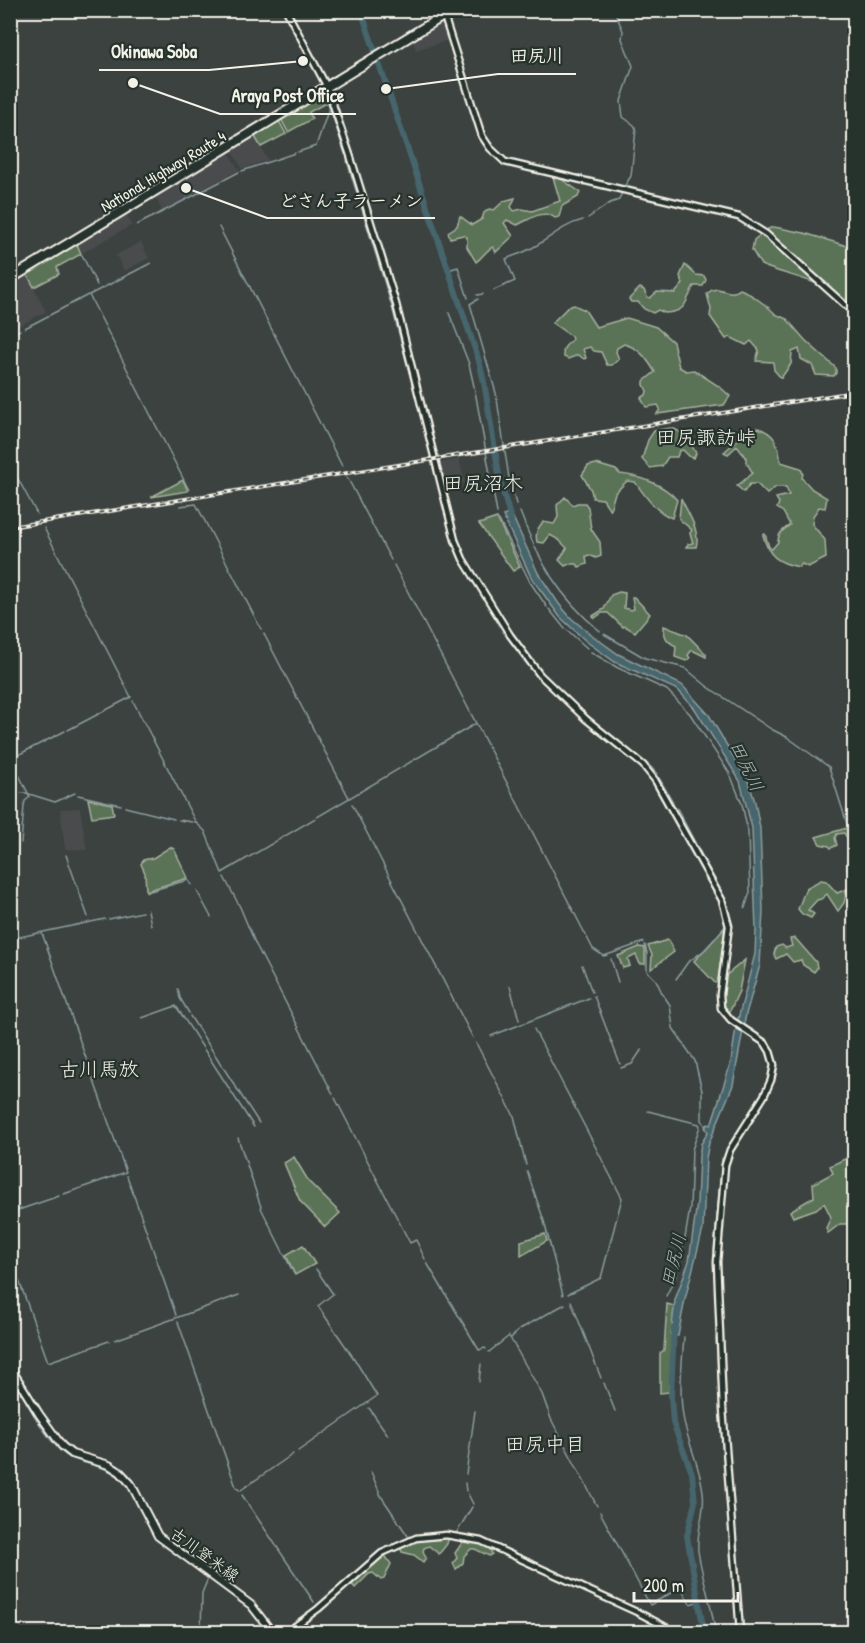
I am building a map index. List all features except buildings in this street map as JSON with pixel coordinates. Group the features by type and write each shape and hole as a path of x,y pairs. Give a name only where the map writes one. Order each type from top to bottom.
{"highway":[{"name":"National Highway Route 4","path":"10,279 381,54 443,13 453,10"}],"main road":[{"name":"古川登米線","path":"10,1367 62,1446 72,1454 109,1465 120,1472 131,1484 158,1536 251,1605 272,1632"}],"street":[{"path":"286,10 327,87 396,304 458,549 504,626 540,675 586,719 644,765 655,780 725,908 729,926 719,1002 731,1020 765,1043 774,1065 768,1088 730,1150 725,1165 717,1262 723,1409 740,1632"},
{"path":"443,13 482,136 498,157 512,165 740,217 766,234 855,313"},
{"path":"287,1632 318,1609 382,1553 416,1538 446,1535 481,1541 633,1610 675,1632"}],"shaded area":[{"path":"439,22 444,24 449,40 416,50 412,38"},
{"path":"255,137 268,160 242,169 232,151"},
{"path":"229,153 239,170 162,211 156,198"},
{"path":"126,214 132,225 82,253 78,244"},
{"path":"141,242 149,258 124,271 116,255"},
{"path":"27,274 46,312 11,330 11,285"},
{"path":"459,459 465,483 445,487 439,463"},
{"path":"80,808 87,850 65,849 60,809"}],"green space":[{"path":"320,95 328,98 326,103 309,112 312,119 288,132 281,119"},
{"path":"279,121 286,134 261,147 255,137"},
{"path":"553,177 561,179 580,192 578,197 562,206 559,217 555,218 546,214 517,225 507,220 504,223 513,236 496,252 493,247 491,248 476,262 467,247 467,237 463,235 450,238 448,232 457,226 460,216 472,225 482,219 484,213 489,209 494,210 504,201 515,198 511,207 514,211 522,209 532,211 560,201"},
{"path":"774,227 804,233 854,248 854,314 846,303 825,287 761,265 752,250 754,240"},
{"path":"77,244 81,254 57,267 59,274 34,287 27,274"},
{"path":"685,265 696,275 704,276 706,280 703,286 694,286 682,308 672,312 665,313 658,310 653,313 644,309 638,302 631,302 629,299 640,288 650,298 657,292 675,293 683,284 680,276"},
{"path":"718,289 732,292 740,289 775,314 787,319 805,340 836,368 834,376 816,375 812,365 801,359 799,349 792,352 791,364 781,378 774,370 773,362 756,361 759,350 751,341 746,345 730,337 726,339 710,316 711,309 707,294"},
{"path":"574,305 585,310 596,327 627,318 656,327 673,342 679,367 686,371 694,370 730,396 724,405 657,414 660,409 658,405 646,407 641,398 646,395 647,391 644,381 655,372 639,351 624,344 617,348 619,359 612,365 607,365 601,352 594,351 590,347 583,349 586,358 584,359 578,355 568,359 564,357 564,349 572,340 571,336 552,323 568,307"},
{"path":"671,428 686,437 696,453 694,458 683,450 679,451 677,457 668,457 662,466 650,468 642,459 648,440 654,431"},
{"path":"758,428 769,433 775,440 781,462 800,468 803,473 802,478 812,489 827,498 825,508 819,507 813,516 812,524 825,540 826,558 808,567 802,564 799,567 780,561 771,553 763,535 765,534 769,547 772,549 778,542 781,532 790,525 783,512 777,508 779,503 776,498 789,495 786,487 776,487 767,494 757,484 750,484 744,492 737,486 753,473 746,458 737,446 728,454 724,452 748,431"},
{"path":"596,464 616,470 620,474 651,482 665,489 677,500 672,518 656,508 635,482 627,481 615,493 610,510 603,499 593,498 582,475 588,466"},
{"path":"183,480 188,491 151,497"},
{"path":"565,497 573,505 585,503 588,507 591,529 600,542 601,556 596,558 586,556 587,564 579,567 577,564 565,566 559,560 567,548 559,540 550,535 544,543 537,542 536,534 539,527 543,522 554,524 558,517 557,505"},
{"path":"681,498 695,528 696,547 686,547 693,543 690,533 692,530 679,519"},
{"path":"497,518 520,567 513,571 479,524"},
{"path":"619,592 625,593 624,608 634,609 632,597 634,597 650,614 635,632 623,627 608,613 602,613 595,618 593,616 604,609 611,595"},
{"path":"664,626 687,635 706,654 706,657 692,650 688,655 690,658 686,661 675,657 676,646 666,638"},
{"path":"88,799 112,804 114,814 92,817"},
{"path":"847,828 848,839 844,833 837,834 835,838 837,845 831,848 820,844 816,837"},
{"path":"170,847 174,849 188,878 146,891 145,873 141,864 143,860 153,858"},
{"path":"821,880 826,881 837,893 847,889 844,903 838,911 827,894 817,900 808,910 814,914 811,918 802,914 798,909 806,888"},
{"path":"725,928 718,982 715,983 694,961"},
{"path":"795,938 816,962 817,968 814,972 803,965 801,960 793,962 786,954 776,959 774,954 776,947 792,946 790,939"},
{"path":"668,940 674,952 651,969 652,955 648,946"},
{"path":"639,947 645,948 645,964 640,964 636,955 628,959 630,966 623,968 618,956"},
{"path":"745,960 739,991 729,1013 722,1000 724,977"},
{"path":"854,1137 854,1221 852,1218 847,1224 840,1224 828,1233 826,1228 831,1217 824,1203 816,1209 793,1217 790,1211 814,1197 813,1184 833,1173 830,1166 853,1155 851,1148"},
{"path":"294,1157 309,1182 340,1213 325,1227 300,1201 284,1163"},
{"path":"545,1234 547,1241 521,1256 521,1241"},
{"path":"303,1245 315,1264 295,1275 286,1255"},
{"path":"667,1304 674,1306 669,1392 660,1393 660,1353 664,1350"},
{"path":"449,1536 447,1544 439,1554 429,1546 424,1548 426,1558 423,1562 414,1555 402,1552 400,1547 415,1541"},
{"path":"464,1540 478,1542 489,1548 492,1554 489,1556 471,1549 464,1556 463,1563 456,1569 453,1563 457,1558 455,1553"},
{"path":"384,1554 391,1564 384,1579 381,1580 373,1573 369,1574 355,1588 351,1583 353,1580"}],"water":[{"path":"511,513 538,573 559,604 571,618 618,654 682,685 709,715 749,783 755,802 760,828 763,911 760,965 746,1014 733,1085 709,1143 706,1158 703,1229 678,1336 671,1334 675,1300 689,1261 697,1203 701,1144 708,1132 705,1127 708,1124 711,1125 731,1062 736,1027 755,954 752,828 740,781 695,709 678,690 615,662 587,642 560,617 531,577 503,516"}],"waterway":[{"name":"田尻川","path":"361,10 479,361 500,481 511,520"},
{"path":"614,10 633,66 621,101 623,117 636,129 631,176 624,187"},
{"path":"328,102 345,154"},
{"path":"298,152 316,146 329,108"},
{"path":"242,171 295,153"},
{"path":"347,161 392,307 430,452"},
{"path":"137,225 239,172"},
{"path":"588,218 610,203 619,200 622,192"},
{"path":"494,290 515,281 506,259 535,246 575,222 583,220"},
{"path":"219,227 342,466"},
{"path":"82,255 97,285"},
{"path":"151,263 89,295 189,490"},
{"path":"448,270 458,267 468,298"},
{"path":"477,295 483,294"},
{"path":"25,328 88,295"},
{"path":"478,299 470,304 496,393 509,478 516,504"},
{"path":"449,313 469,364 497,513"},
{"path":"10,335 20,330"},
{"path":"10,464 37,514"},
{"path":"347,477 391,560"},
{"path":"180,506 196,504 261,629"},
{"path":"520,512 543,563 562,592 600,631"},
{"path":"499,520 530,582 547,607"},
{"path":"44,528 131,697 68,730"},
{"path":"394,565 593,949 604,956 644,942"},
{"path":"549,609 565,629"},
{"path":"567,630 587,648"},
{"path":"264,634 349,798"},
{"path":"604,634 645,658 685,668 708,687 787,737 829,767 849,830 847,869 854,888"},
{"path":"591,652 618,668 667,690 690,714 730,774 742,804 748,832 750,892 745,908"},
{"path":"554,685 596,723"},
{"path":"133,701 196,823"},
{"path":"195,822 205,831 222,873 475,724"},
{"path":"10,759 65,731"},
{"path":"615,739 657,774"},
{"path":"13,763 30,797 25,801 24,806 21,843"},
{"path":"659,778 673,802"},
{"path":"10,792 26,793 55,802 75,793"},
{"path":"78,795 121,805"},
{"path":"352,804 473,1038"},
{"path":"125,807 174,819"},
{"path":"677,808 729,907"},
{"path":"179,820 192,822"},
{"path":"66,855 88,917"},
{"path":"224,877 256,945 333,1094"},
{"path":"147,892 188,880 192,885"},
{"path":"197,891 211,917"},
{"path":"148,910 151,925"},
{"path":"109,919 142,912"},
{"path":"10,939 105,919"},
{"path":"676,979 688,962 706,949 726,925"},
{"path":"42,933 126,1172 64,1194"},
{"path":"645,945 647,971 656,980 670,1005 673,1028 695,1061 702,1091 702,1120 706,1127"},
{"path":"611,959 618,982"},
{"path":"582,965 592,992"},
{"path":"510,986 519,1020"},
{"path":"178,989 180,998 189,1013"},
{"path":"594,996 620,1064"},
{"path":"491,1036 589,998"},
{"path":"142,1018 176,1006 254,1127"},
{"path":"190,1016 259,1123"},
{"path":"534,1029 622,1198 601,1278 568,1294"},
{"path":"476,1043 514,1116 526,1165"},
{"path":"621,1068 632,1064 642,1049"},
{"path":"335,1098 410,1243 416,1240 425,1259"},
{"path":"648,1111 700,1126 692,1150 690,1208 685,1238 676,1276 666,1296"},
{"path":"238,1138 262,1210 294,1274"},
{"path":"714,1252 722,1158"},
{"path":"527,1171 544,1221 563,1295"},
{"path":"127,1176 176,1315"},
{"path":"10,1213 59,1196"},
{"path":"10,1255 48,1362 109,1341"},
{"path":"427,1263 479,1350 486,1349"},
{"path":"298,1451 377,1396 318,1306 333,1294 316,1269"},
{"path":"115,1340 239,1295"},
{"path":"571,1301 601,1378"},
{"path":"511,1338 520,1329 565,1304"},
{"path":"178,1322 239,1490"},
{"name":"田尻川","path":"674,1328 671,1397 673,1423 692,1473 695,1502 687,1536 704,1632"},
{"path":"489,1352 509,1336 542,1394 551,1419 597,1506"},
{"path":"684,1337 681,1376 682,1406 685,1426 703,1492 698,1551 715,1632"},
{"path":"716,1338 723,1458"},
{"path":"479,1382 481,1364"},
{"path":"10,1374 41,1426 62,1452 77,1460 114,1473 122,1480 135,1497 153,1535"},
{"path":"21,1377 47,1420"},
{"path":"604,1383 615,1411"},
{"path":"369,1408 388,1435"},
{"path":"466,1474 475,1411"},
{"path":"62,1441 77,1453"},
{"path":"241,1490 293,1454"},
{"path":"93,1457 103,1460"},
{"path":"111,1463 129,1475 146,1506"},
{"path":"371,1472 381,1496 408,1536"},
{"path":"465,1483 466,1491"},
{"path":"468,1494 473,1504"},
{"path":"242,1495 314,1602"},
{"path":"457,1532 472,1507"},
{"path":"600,1512 650,1605 681,1587"},
{"path":"163,1536 211,1572"},
{"path":"201,1632 202,1593 209,1576"},
{"path":"683,1591 690,1604 700,1601"}],"railway":[{"path":"10,527 854,392"}],"place":[{"name":"Okinawa Soba","path":"303,61"},
{"name":"Araya Post Office","path":"133,83"},
{"name":"田尻川","path":"386,89"},
{"name":"どさん子ラーメン","path":"186,188"}],"district":[{"name":"田尻諏訪峠","path":"706,436"},
{"name":"田尻沼木","path":"483,482"},
{"name":"古川馬放","path":"99,1068"},
{"name":"田尻中目","path":"545,1443"}]}
